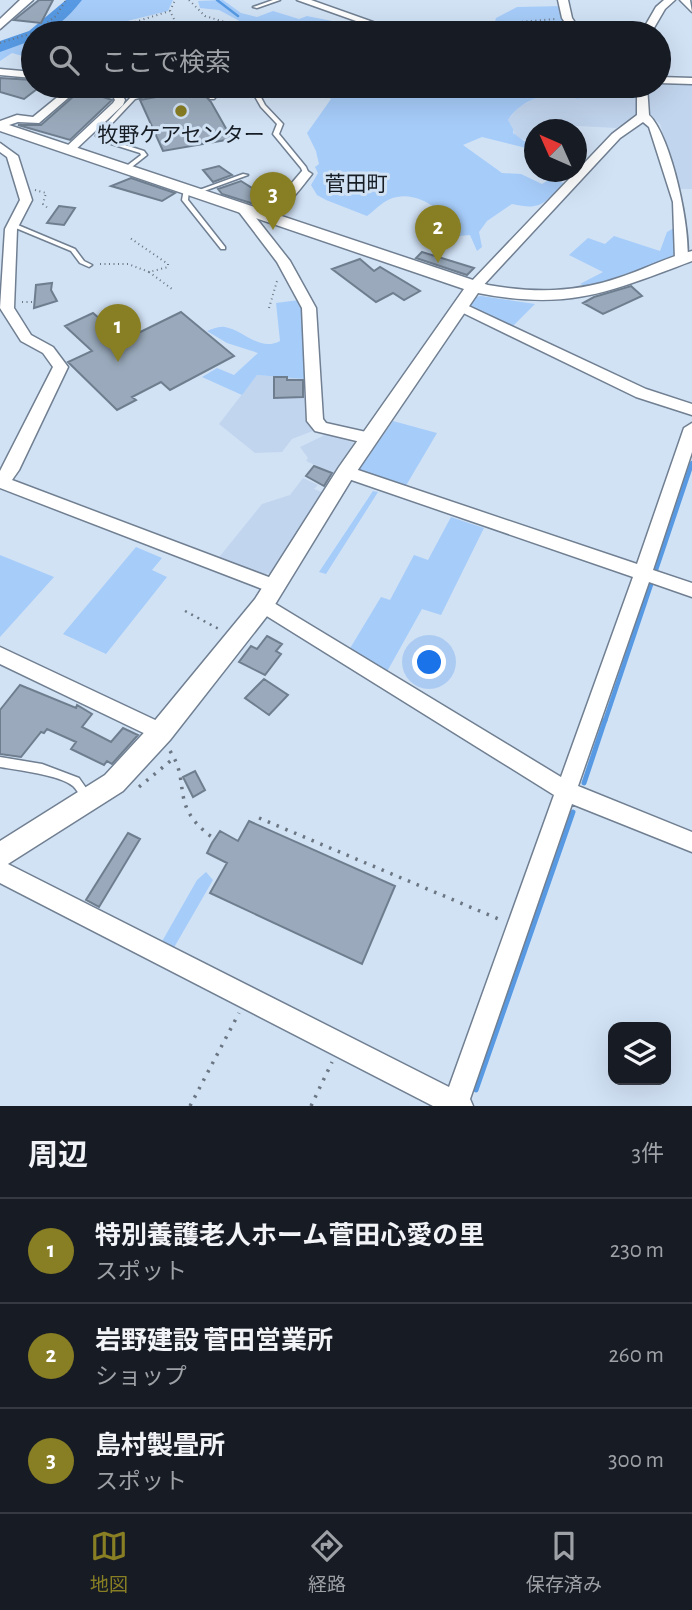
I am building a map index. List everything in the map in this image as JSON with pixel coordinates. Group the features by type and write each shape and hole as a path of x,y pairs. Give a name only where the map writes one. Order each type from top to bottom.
{"street":[{"path":"0,26 27,0"},
{"path":"302,0 364,21"},
{"path":"563,0 569,21"},
{"path":"653,21 670,0"},
{"path":"685,0 692,9"},
{"path":"0,72 21,74"},
{"path":"671,80 692,81"},
{"path":"0,125 17,118 35,121 63,98"},
{"path":"69,150 117,106 119,98"},
{"path":"0,125 474,287 521,294 572,294 609,286 687,258 678,202 654,127 643,116 642,98"},
{"path":"0,856 114,783 160,732 276,587 346,472 474,287 616,136 643,116"},
{"path":"0,146 12,156 26,200 13,225 4,254 4,310 26,338 48,351 61,367 11,470 0,482 276,587"},
{"path":"262,215 283,201 306,174"},
{"path":"242,208 283,261 309,308 315,421 321,427 369,438"},
{"path":"460,306 641,393 692,410"},
{"path":"0,871 457,1105 692,428"},
{"path":"346,472 692,590"},
{"path":"263,605 566,791 692,842"},
{"path":"0,655 160,732"}],"lane":[{"path":"255,7 278,0"},
{"path":"126,169 144,155 142,152 99,136 133,98"},
{"path":"259,98 280,124 276,134 306,174"},
{"path":"223,247 185,200 190,191 245,175"},
{"path":"13,225 73,250 89,265"},
{"path":"0,762 42,769 75,781 89,800"}],"path":[{"path":"49,21 56,16 66,0"},
{"path":"175,0 170,11 176,21"},
{"path":"189,0 205,16 221,21"},
{"path":"141,21 170,11"},
{"path":"531,21 567,18"},
{"path":"0,43 21,37"},
{"path":"130,238 168,264 167,267 149,272"},
{"path":"269,308 278,278 276,269 283,261"},
{"path":"89,265 128,264 149,272 172,289"},
{"path":"185,611 236,638"},
{"path":"160,732 175,757 187,810 198,827 213,838"},
{"path":"139,788 175,757"},
{"path":"259,818 519,928"},
{"path":"190,1106 247,997"},
{"path":"310,1106 341,1045"}],"shaded area":[{"path":"76,0 173,0 168,11 127,21 54,21"},
{"path":"223,0 241,13 257,17 273,11 299,19 307,16 332,21 239,21 219,10 200,8 198,1"},
{"path":"561,6 565,21 495,21 517,7"},
{"path":"21,40 21,56 12,53 0,61 0,48"},
{"path":"692,82 692,189 679,189 660,124 647,112 646,98 671,98 671,84"},
{"path":"330,98 538,98 518,108 508,120 513,133 524,141 524,148 482,137 463,145 502,173 524,175 524,182 564,183 542,204 512,204 487,221 479,232 482,247 477,251 470,235 459,236 439,211 421,200 401,196 390,199 367,216 317,195 311,185 318,173 315,167 319,164 307,133"},
{"path":"536,98 638,98 639,111 636,117 616,128 587,127 587,119 524,119 524,140 516,137 508,120 519,107"},
{"path":"674,228 675,257 588,287 580,284 603,272 569,255 588,238 605,244 614,236 660,251 667,232"},
{"path":"475,297 535,304 509,330 468,309"},
{"path":"299,300 305,312 305,379 257,375 242,395 202,377 217,368 234,375 258,353 227,343 207,331 225,327 259,342 273,344 280,341 276,303"},
{"path":"257,375 305,379 310,418 318,429 292,439 282,452 255,453 219,424"},
{"path":"393,421 437,433 404,489 358,471"},
{"path":"327,434 358,444 337,475 306,461 308,458 300,447"},
{"path":"303,478 318,485 314,489 324,493 273,575 267,573 263,579 216,561 262,504 290,495"},
{"path":"373,491 378,492 326,574 319,572"},
{"path":"451,517 484,528 441,615 422,609 384,677 346,655 381,597 390,600 414,555 428,560"},
{"path":"136,547 162,558 152,570 167,577 106,654 63,634"},
{"path":"0,555 54,577 0,637"},
{"path":"206,872 213,880 172,951 160,945 197,880"}],"building":[{"path":"39,0 53,0 42,21 14,20"},
{"path":"0,78 21,79 21,98 25,98 24,99 0,92"},
{"path":"72,98 112,100 70,140 18,125 41,125"},
{"name":"牧野ケアセンター","path":"207,98 232,139 163,151 140,100"},
{"path":"219,166 232,175 213,182 203,170"},
{"path":"131,178 175,193 162,201 111,186"},
{"path":"241,181 263,195 254,204 222,194 218,189"},
{"path":"59,206 75,208 64,225 47,223"},
{"path":"422,252 474,268 467,275 416,258"},
{"path":"360,259 374,271 380,267 420,291 404,300 393,293 376,302 332,269"},
{"path":"52,283 51,290 57,301 34,308 36,285"},
{"path":"631,286 642,296 603,314 583,303 594,297"},
{"path":"181,312 234,356 170,390 161,382 132,397 136,400 117,410 68,362 92,351 65,326 93,313 124,340"},
{"path":"274,377 303,380 303,397 274,398"},
{"path":"314,466 332,473 324,486 306,476"},
{"path":"267,636 282,644 276,651 281,654 265,675 239,662 251,646 257,649"},
{"path":"264,679 288,695 269,715 245,698"},
{"path":"20,685 76,708 77,705 92,714 82,727 111,742 123,728 138,735 112,764 107,761 104,765 71,749 76,742 47,729 44,733 41,732 21,757 0,754 0,710"},
{"path":"195,771 205,790 193,797 183,777"},
{"path":"249,821 395,886 362,964 210,893 227,863 207,853 212,843 220,831 238,841"},
{"path":"128,833 140,839 99,907 86,900"}],"waterway":[{"path":"52,21 74,0"},
{"path":"217,0 238,16"},
{"path":"0,47 21,39"},
{"path":"605,721 692,463"},
{"path":"584,783 605,720"},
{"path":"476,1090 573,812"}],"place":[{"name":"牧野ケアセンター","path":"181,111"},
{"name":"島村製畳所","path":"273,230"},
{"name":"岩野建設 菅田営業所","path":"438,263"},
{"name":"特別養護老人ホーム菅田心愛の里","path":"118,362"}],"district":[{"name":"菅田町","path":"356,184"}]}
